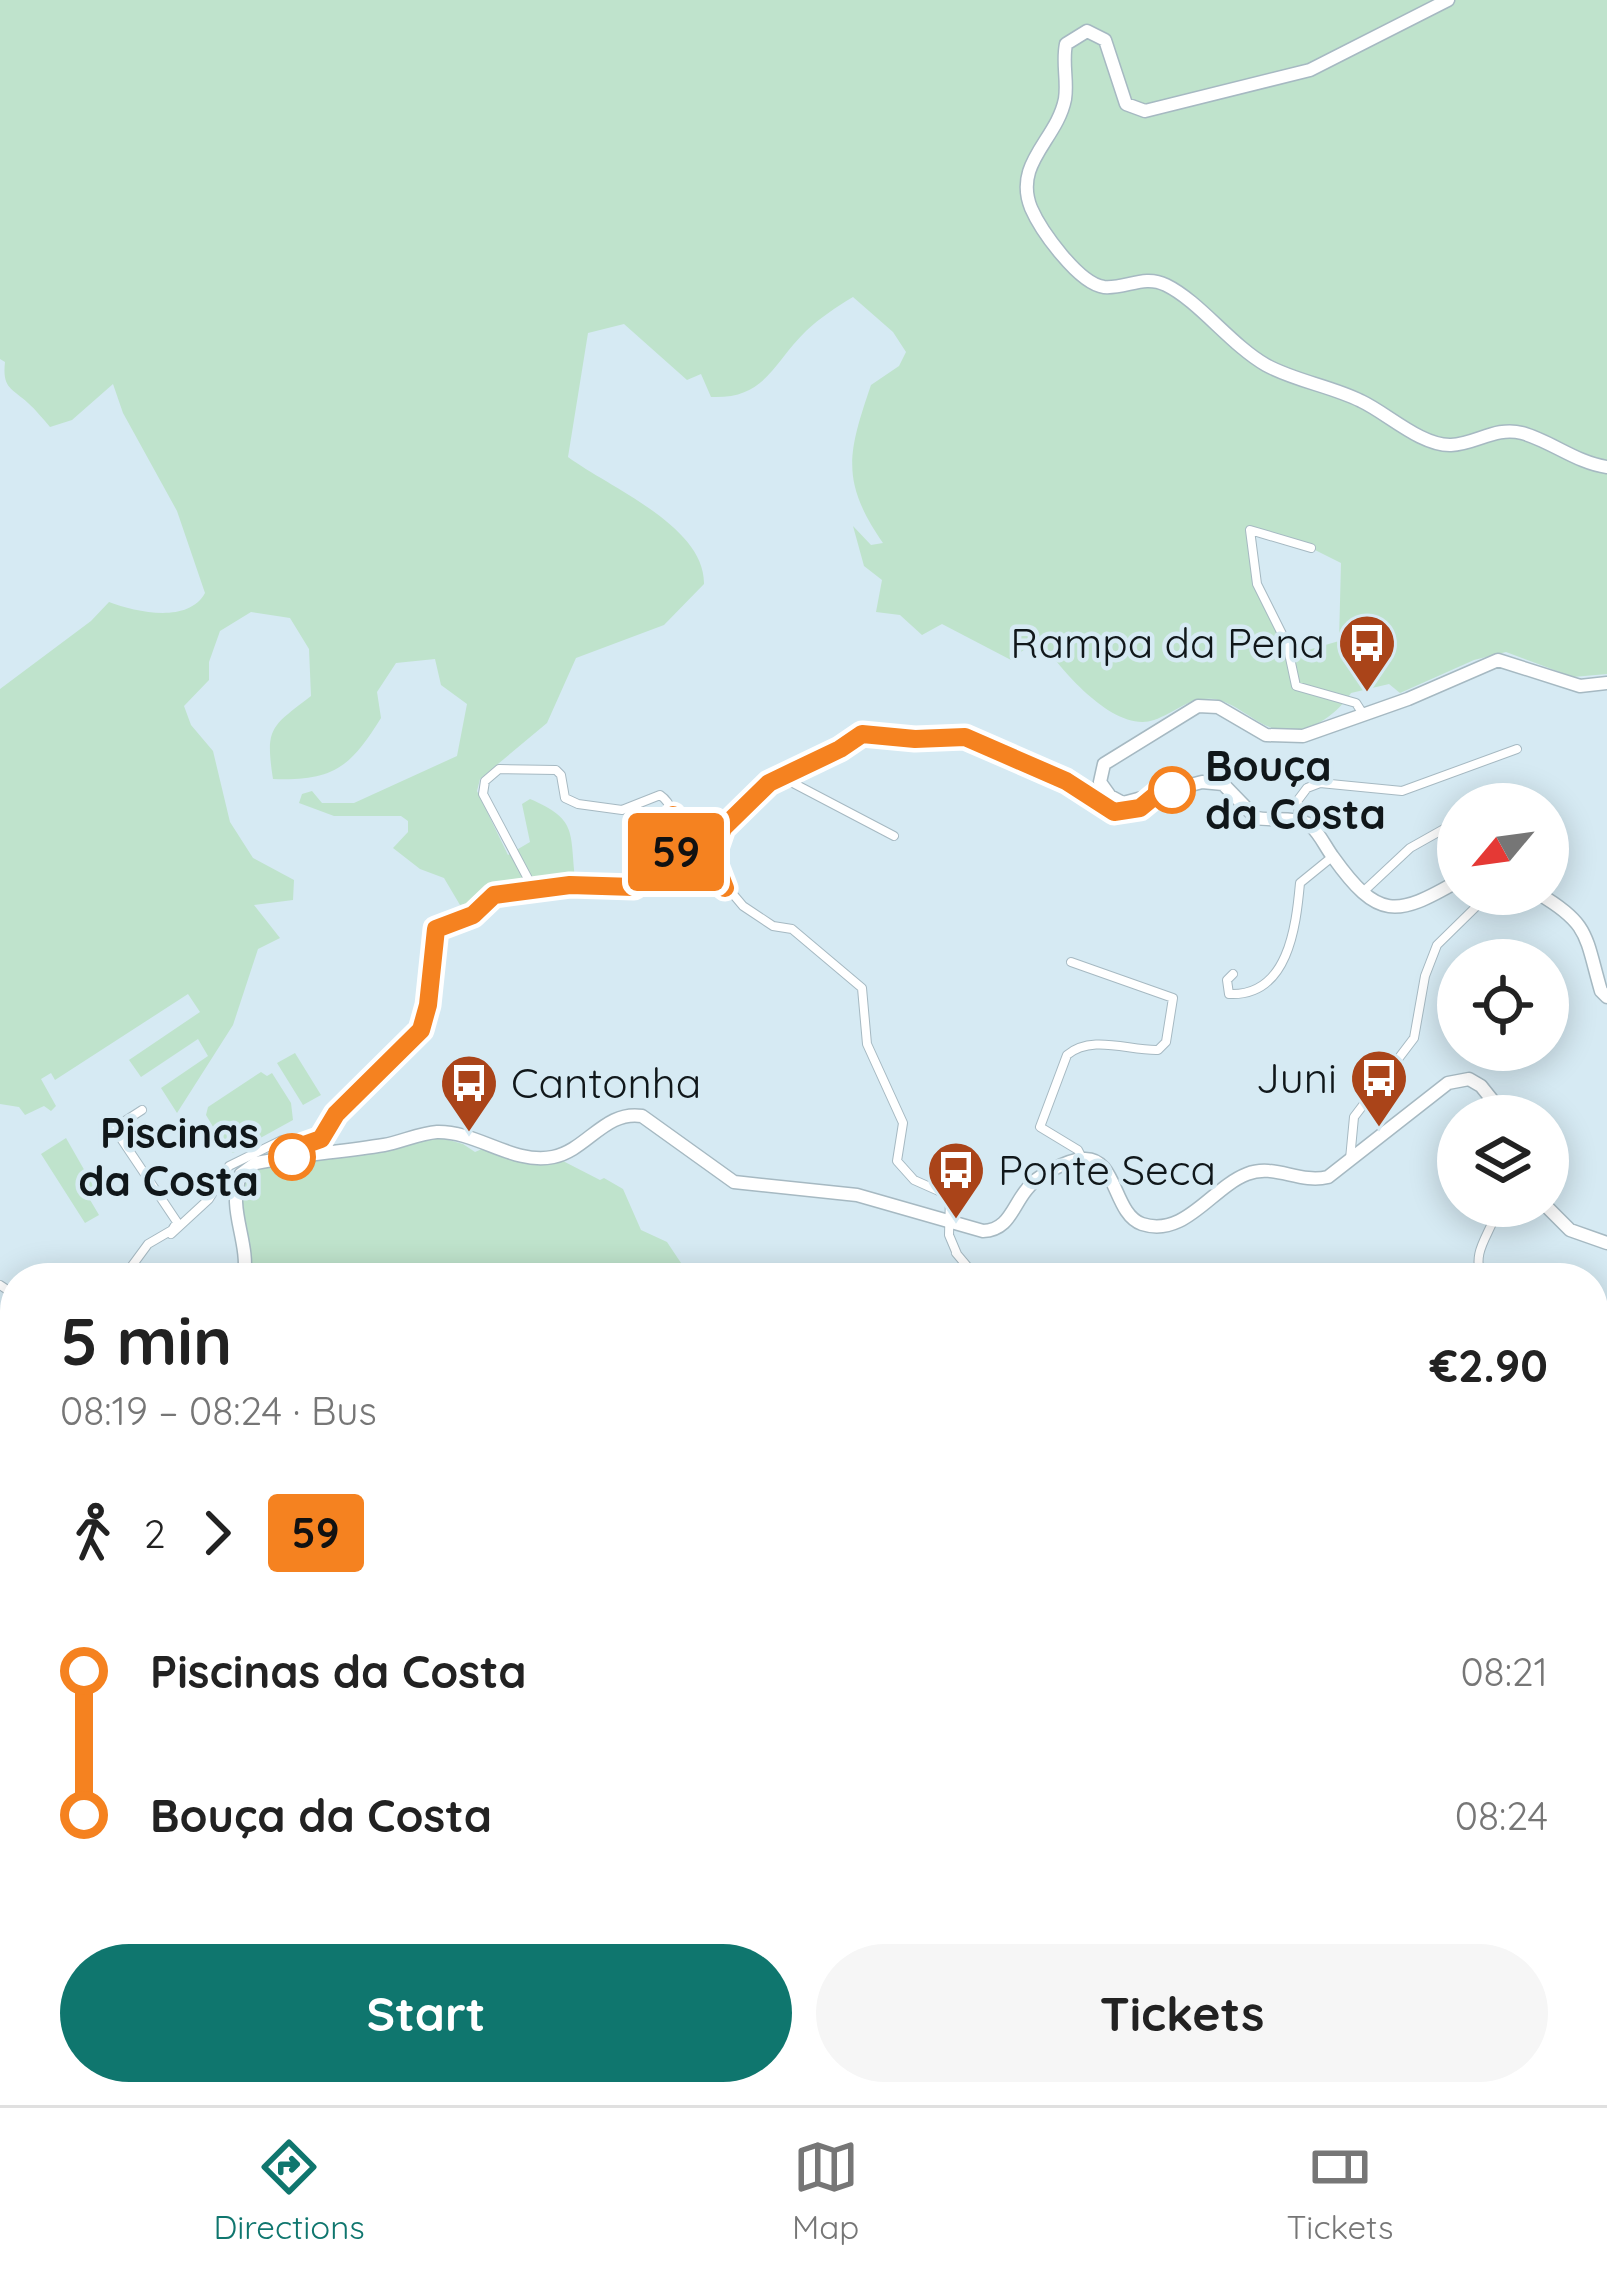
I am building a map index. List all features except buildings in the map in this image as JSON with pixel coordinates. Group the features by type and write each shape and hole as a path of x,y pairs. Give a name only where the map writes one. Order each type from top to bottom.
{"street":[{"path":"1448,0 1310,70 1144,111 1126,104 1105,40 1087,31 1066,44 1066,95 1060,117 1032,159 1025,181 1032,209 1060,252 1088,283 1106,288 1149,279 1169,286 1269,367 1360,400 1416,433 1447,446 1504,430 1607,466"},
{"path":"1311,548 1250,530 1257,584 1287,644 1296,686 1356,703 1364,715"},
{"path":"1437,893 1417,905 1380,904 1363,892 1310,825 1256,818 1223,784 1202,782 1123,802 1110,796 1100,782 1104,764 1198,706 1218,707 1266,735 1284,738 1304,736 1364,715 1498,660 1580,686 1607,683"},
{"path":"725,888 713,857 716,841 755,793 862,734 965,737 1066,781 1114,812 1140,808 1157,794"},
{"path":"1299,820 1298,800 1307,788 1320,783 1402,791 1517,748"},
{"path":"534,890 483,794 484,781 500,770 556,770 565,798 605,809 622,810 660,795 668,800 679,862 688,871 725,888 760,918 792,929 862,988 867,1044 904,1123 896,1161 914,1180 950,1196 948,1222 957,1254"},
{"path":"786,774 791,782 894,836"},
{"path":"284,1157 287,1151 321,1139 336,1114 421,1030 436,929 473,915 494,895 570,885 634,887 645,883 673,815"},
{"path":"1363,892 1410,848 1437,833"},
{"path":"1233,974 1225,988 1228,994 1242,994 1271,978 1295,939 1300,883 1333,857"},
{"path":"1569,912 1582,926 1601,991 1607,997"},
{"path":"1350,1160 1354,1117 1414,1038 1436,945 1467,915"},
{"path":"1071,962 1172,998 1166,1042 1158,1050 1108,1044 1076,1048 1067,1054 1040,1127 1078,1150 1082,1158"},
{"path":"246,1263 244,1233 233,1207 234,1191 241,1174 256,1162 388,1145 435,1132 548,1158 566,1153 627,1113 642,1116 734,1182 857,1195 996,1231 1029,1186 1082,1158 1094,1160 1106,1171 1124,1212 1135,1222 1151,1226 1171,1225 1240,1176 1262,1168 1311,1181 1328,1177 1448,1083 1469,1079 1488,1095"},
{"path":"134,1263 148,1244 172,1231 177,1222 114,1128 142,1109"},
{"path":"159,1238 177,1233 209,1198 229,1166 282,1140 306,1142"},
{"path":"932,1217 964,1263"},
{"path":"1475,1263 1489,1227"},
{"path":"1567,1227 1607,1243"}],"green space":[{"path":"0,0 1607,0 1607,674 1573,677 1506,652 1474,660 1400,693 1389,684 1351,693 1327,718 1296,731 1272,728 1214,699 1190,702 1154,720 1122,717 1089,696 1039,638 1011,660 942,624 922,635 900,615 876,612 882,580 864,566 853,526 871,545 883,543 854,484 853,449 871,385 899,366 906,352 893,332 853,297 806,331 756,386 729,396 711,397 701,374 687,380 624,324 588,333 568,457 672,527 700,563 704,584 664,625 576,658 547,723 480,779 477,791 508,855 530,842 522,804 530,799 564,820 575,878 519,893 490,888 475,902 460,905 444,878 420,869 393,848 408,832 408,821 401,816 334,816 299,803 302,794 312,791 322,803 354,803 457,756 467,704 441,685 435,659 396,663 377,692 381,718 349,760 325,774 273,779 270,748 274,730 311,696 309,649 290,618 251,612 220,631 209,662 209,680 184,706 191,725 213,751 230,822 253,858 294,880 293,900 254,905 280,938 258,949 233,1025 177,1113 161,1088 208,1056 198,1039 141,1077 129,1060 200,1012 188,994 55,1080 51,1073 41,1079 56,1106 51,1111 44,1106 25,1115 19,1107 0,1104 0,689 91,621 109,602 147,612 174,612 197,603 205,593 177,511 123,413 113,384 72,420 50,427 9,387 5,362 0,359","holes":["1251,530 1311,548 1341,563 1339,641 1291,655 1257,584"]},
{"path":"295,1053 321,1095 303,1105 277,1063"},
{"path":"261,1072 272,1073 291,1103 293,1120 233,1153 206,1115 208,1107"},
{"path":"438,1137 475,1152 482,1149 539,1164 561,1160 623,1189 641,1230 667,1242 681,1263 249,1263 239,1185 253,1169"},
{"path":"66,1138 94,1187 86,1193 99,1215 85,1223 41,1154"}],"bus line":[{"name":"59","path":"292,1157 284,1157 287,1151 321,1139 336,1114 421,1030 436,929 473,915 502,893 645,883 673,815 679,862 725,888 713,857 723,828 769,783 862,734 965,737 1066,781 1114,812 1140,808 1157,794 1172,790"}],"place":[{"name":"Rampa da Pena","path":"1367,694"},
{"name":"Bouça da Costa","path":"1172,790"},
{"name":"Juni","path":"1379,1129"},
{"name":"Cantonha","path":"469,1134"},
{"name":"Piscinas da Costa","path":"292,1157"},
{"name":"Ponte Seca","path":"956,1221"}]}
